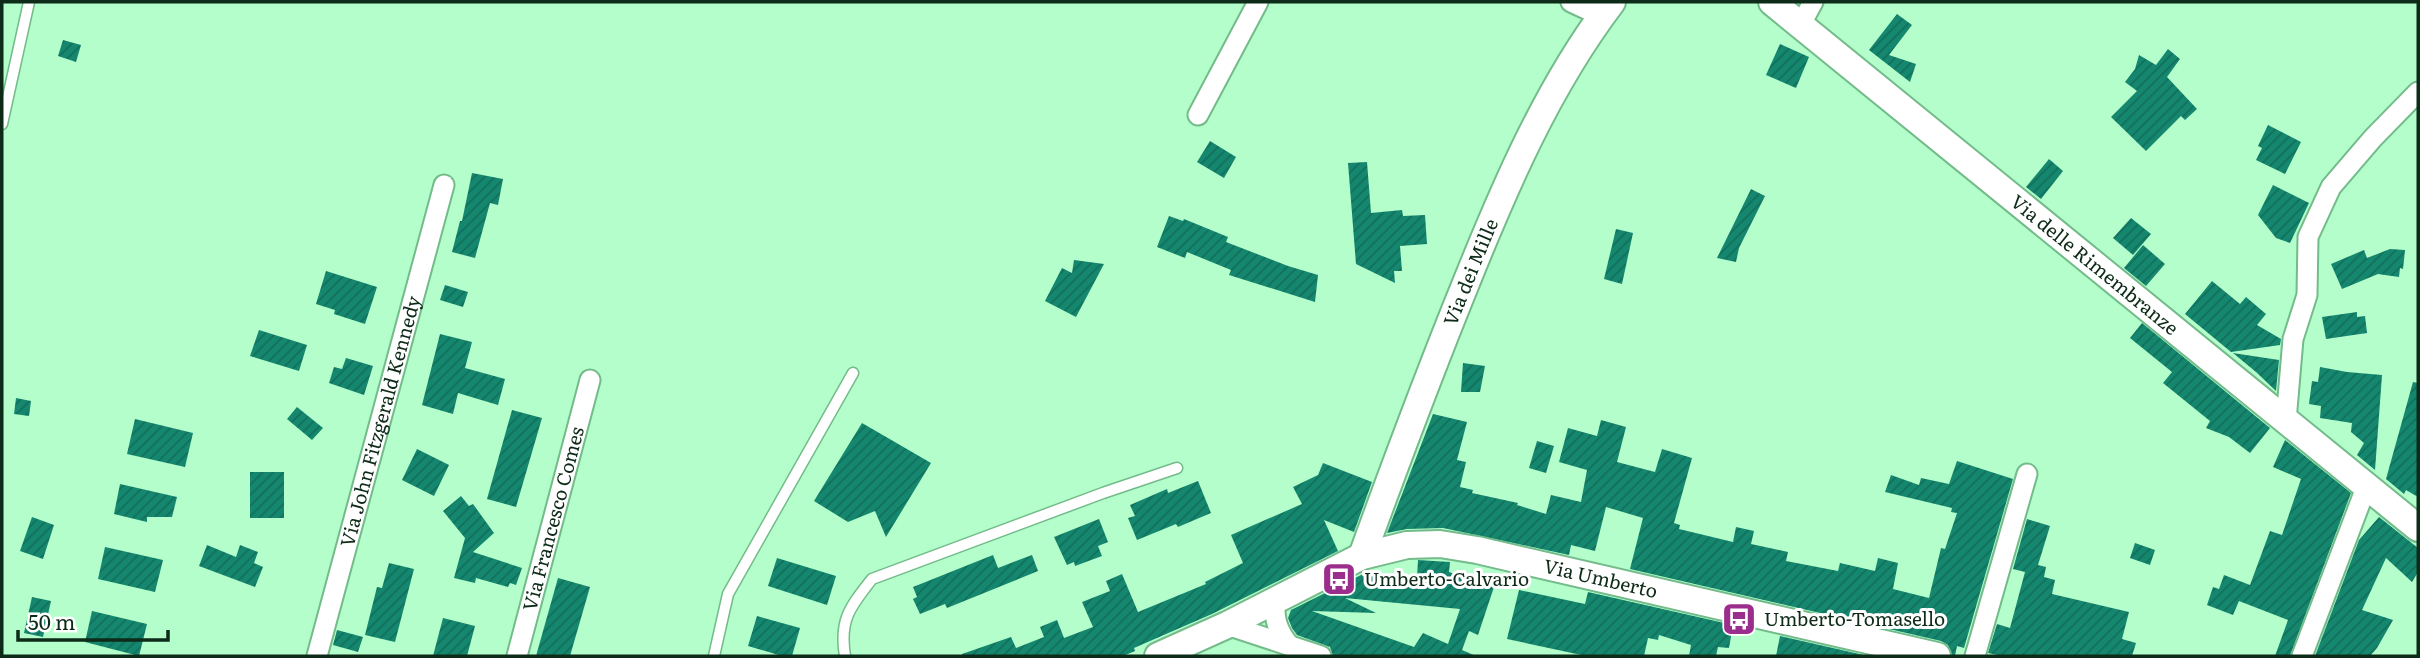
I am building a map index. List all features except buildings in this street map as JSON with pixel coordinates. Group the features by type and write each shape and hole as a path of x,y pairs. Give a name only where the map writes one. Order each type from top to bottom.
{"main road":[{"name":"Via delle Rimembranze","path":"1772,2 1807,13 2286,421 2418,528"},
{"name":"Via dei Mille","path":"1362,556 1414,413 1488,229 1554,90 1607,9"},
{"name":"Via Umberto","path":"1158,656 1227,625 1362,556 1407,545 1440,544 1477,550 1937,656"}],"street":[{"path":"1198,115 1258,2"},
{"path":"1571,2 1607,9"},
{"path":"2286,421 2293,339 2307,295 2308,237 2332,187 2373,138 2418,92"},
{"name":"Via John Fitzgerald Kennedy","path":"317,656 444,185"},
{"name":"Via Francesco Comes","path":"517,656 590,380"},
{"path":"1975,656 2027,474"},
{"path":"2302,656 2367,485"},
{"path":"1275,600 1274,620 1289,645"},
{"path":"1227,625 1321,656"}],"lane":[{"path":"2,124 29,2"},
{"path":"714,656 729,594 853,373"},
{"path":"845,656 843,624 872,579 1177,468"}],"place":[{"name":"Umberto-Calvario","path":"1339,579"},
{"name":"Umberto-Tomasello","path":"1739,619"}]}
